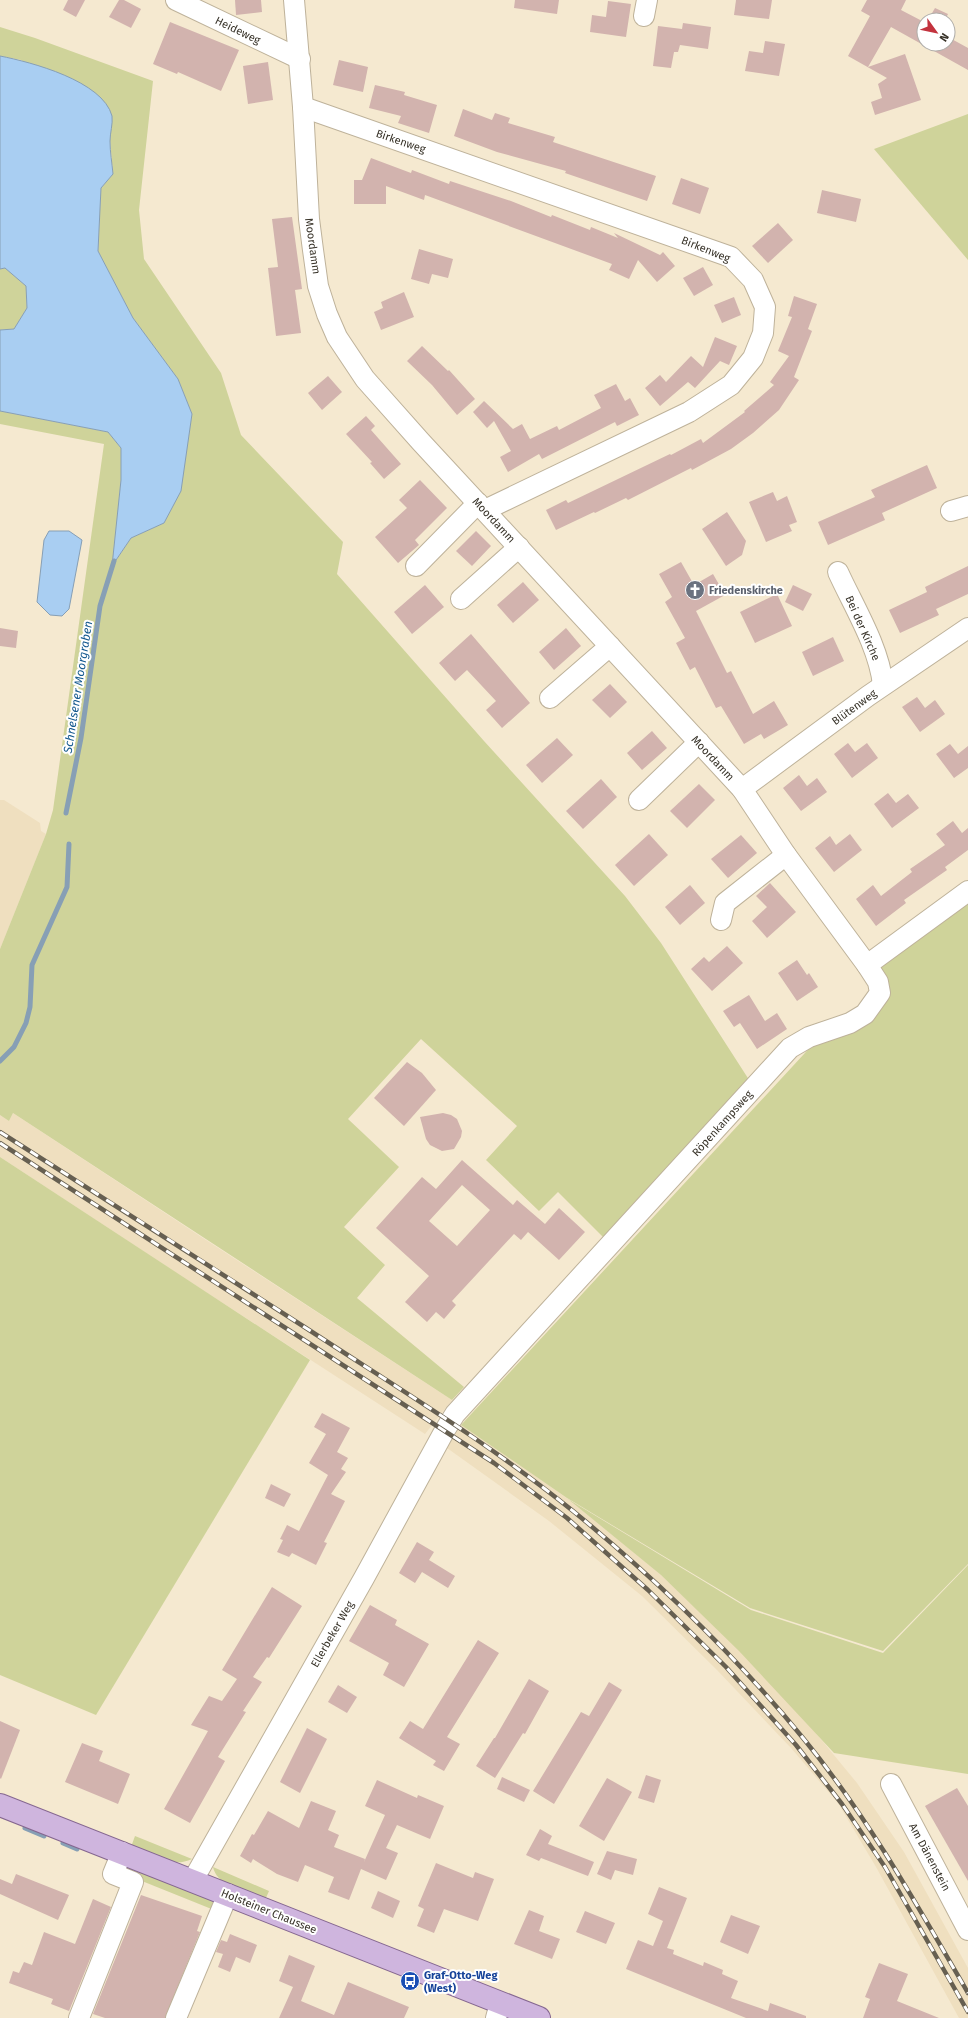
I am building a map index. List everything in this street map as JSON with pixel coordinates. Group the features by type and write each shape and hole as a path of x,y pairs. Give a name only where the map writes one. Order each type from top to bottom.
{"main road":[{"name":"Holsteiner Chaussee","path":"0,1805 228,1894 498,2010 539,2018"}],"street":[{"name":"Heideweg","path":"176,0 300,59"},
{"name":"Moordamm","path":"294,0 300,59 309,218 318,286 327,314 335,332 366,379 742,788 786,855 867,965"},
{"name":"Birkenweg","path":"303,107 731,257 753,280 765,307 763,334 754,358 731,385 689,412 482,506 416,566"},
{"path":"461,599 519,547"},
{"name":"Bei der Kirche","path":"838,572 875,651 882,672 883,685"},
{"name":"Blütenweg","path":"742,788 883,685 968,628"},
{"path":"550,698 610,646"},
{"path":"639,800 699,742"},
{"path":"722,920 726,903 786,855"},
{"path":"867,965 968,891"},
{"name":"Röpenkampsweg","path":"475,1392 790,1048 809,1036 850,1023 865,1014 880,993 878,982 867,965"},
{"name":"Ellerbeker Weg","path":"193,1880 364,1578 444,1430 455,1414 475,1392"},
{"name":"Am Dänenstein","path":"891,1784 968,1930"},
{"path":"79,2018 133,1882 114,1874 122,1852"},
{"path":"176,2018 228,1894"}],"shaded area":[{"path":"0,800 4,800 40,823 41,831 46,834 0,949"},
{"path":"13,1113 452,1400 425,1434 184,1278 0,1157 0,1115 9,1121"},
{"path":"461,1425 567,1498 660,1574 739,1650 810,1726 857,1783 904,1852 968,1968 968,2018 959,2018 876,1867 838,1803 791,1748 717,1670 642,1596 549,1521 447,1448"}],"green space":[{"path":"0,27 35,38 153,81 139,210 144,259 221,373 241,435 343,542 337,574 484,741 625,896 661,943 753,1086 606,1240 558,1192 539,1211 486,1160 517,1126 421,1039 348,1119 399,1167 344,1227 385,1265 357,1298 464,1387 452,1400 13,1113 9,1121 0,1115 0,949 46,834 53,810 104,444 0,424 0,411 108,432 121,448 121,480 113,565 131,538 164,523 180,491 192,414 178,379 133,318 98,251 101,188 113,174 110,140 112,117 21,60 0,56"},
{"path":"968,114 968,260 874,149"},
{"path":"5,268 26,286 27,308 14,329 0,330 0,269"},
{"path":"968,902 968,1564 883,1651 750,1608 567,1498 461,1425 816,1041 869,1014 873,953"},
{"path":"0,1157 310,1360 96,1715 0,1675"},
{"path":"568,1499 751,1610 883,1653 968,1565 968,1774 834,1753 739,1651 661,1575"},
{"path":"135,1836 192,1859 184,1862 176,1862 153,1857 131,1847"},
{"path":"131,1864 218,1899 214,1910 127,1875"},
{"path":"213,1867 269,1891 265,1900 227,1884 216,1874"}],"water":[{"path":"0,56 47,68 64,75 81,83 95,93 106,104 112,116 110,141 113,174 101,188 98,251 133,318 178,379 192,414 181,491 164,523 131,538 112,566 121,480 121,448 108,432 0,411 0,330 14,329 27,308 26,286 5,268 0,269"},
{"path":"49,531 69,531 82,540 69,609 62,616 50,615 37,602 44,540"}],"building":[{"path":"68,0 85,0 76,17 63,10"},
{"path":"119,0 124,0 141,9 131,28 109,17"},
{"path":"235,0 261,0 262,12 236,15"},
{"path":"515,0 559,0 557,14 514,8"},
{"path":"736,0 772,0 769,19 734,15"},
{"path":"867,0 906,0 901,10 916,18 916,41 891,27 868,67 905,54 921,100 875,115 871,102 882,98 878,84 887,78 848,56 870,16 861,11"},
{"path":"608,1 631,4 626,37 590,32 592,15 606,17"},
{"path":"935,8 944,12 933,12"},
{"path":"170,22 239,50 221,91 178,72 177,74 153,64"},
{"path":"683,23 711,27 708,49 680,45 678,52 674,52 671,68 653,66 658,26 682,29"},
{"path":"765,41 785,44 779,76 745,71 749,51 763,53"},
{"path":"956,41 968,48 968,70 936,52 956,52"},
{"path":"339,60 368,67 363,92 333,85"},
{"path":"268,62 273,100 248,104 243,66"},
{"path":"375,85 405,92 404,95 437,105 429,133 398,123 401,116 369,108"},
{"path":"463,109 492,120 495,113 510,118 508,123 555,137 553,142 656,176 647,201 565,173 566,171 497,152 454,136"},
{"path":"371,158 411,173 412,170 449,184 450,181 511,201 551,217 552,215 590,230 591,227 618,238 614,233 660,255 663,252 675,266 657,282 638,260 629,279 609,270 612,264 425,195 424,200 386,186 386,204 354,204 354,180 362,180"},
{"path":"681,178 709,188 700,214 672,204"},
{"path":"822,190 861,199 856,222 817,213"},
{"path":"292,217 302,289 295,290 301,333 276,336 268,268 278,267 272,219"},
{"path":"778,223 793,240 768,263 752,246"},
{"path":"419,249 453,259 448,278 432,274 429,284 411,279"},
{"path":"703,267 713,285 694,296 683,278"},
{"path":"404,292 414,317 381,330 374,312 383,308 381,302"},
{"path":"794,296 817,304 808,329 812,331 794,377 799,380 779,410 753,433 731,449 692,470 691,468 628,500 626,498 556,530 546,510 566,500 568,503 670,454 671,455 701,439 703,443 745,412 744,411 774,385 770,382 789,356 778,351 792,317 788,316"},
{"path":"734,297 741,315 722,323 714,305"},
{"path":"715,337 737,346 729,365 720,361 695,388 688,382 660,406 645,388 660,375 666,382 691,356 703,367"},
{"path":"422,346 448,371 449,370 475,399 457,415 432,385 407,361"},
{"path":"328,376 342,392 322,410 308,393"},
{"path":"616,384 625,401 630,398 639,415 617,426 615,422 542,459 539,454 508,472 500,457 511,451 494,421 487,428 473,412 484,401 513,429 522,424 530,439 557,426 559,430 601,408 594,395"},
{"path":"366,416 375,426 371,430 401,464 384,479 370,463 372,462 346,434"},
{"path":"927,465 937,488 882,513 885,520 828,545 818,522 875,497 871,490"},
{"path":"420,480 447,508 415,540 419,545 398,563 375,537 407,508 399,500"},
{"path":"773,492 777,501 787,496 797,522 789,525 792,531 766,542 749,502"},
{"path":"727,512 746,541 742,555 726,566 702,529"},
{"path":"476,531 491,546 472,566 456,551"},
{"path":"681,562 694,585 713,574 725,595 696,611 727,673 731,671 753,714 774,701 788,725 764,739 761,734 744,744 721,706 716,708 695,667 690,670 676,643 685,638 665,602 672,597 659,574"},
{"path":"968,566 968,594 936,609 939,615 900,633 889,610 927,592 925,587"},
{"path":"523,582 539,600 513,623 497,605"},
{"path":"425,585 444,607 412,634 394,612"},
{"path":"793,585 812,594 803,611 785,602"},
{"path":"777,594 792,626 755,643 740,612"},
{"path":"0,628 18,631 16,648 0,646"},
{"path":"566,628 581,646 554,670 539,652"},
{"path":"471,634 530,703 502,728 486,710 496,701 467,670 455,681 439,663"},
{"path":"833,637 844,661 813,676 802,652"},
{"path":"610,684 627,702 610,718 592,700"},
{"path":"917,697 925,708 935,700 945,714 920,732 902,707"},
{"path":"652,731 667,748 642,770 627,753"},
{"path":"557,738 573,755 542,783 526,765"},
{"path":"848,743 855,752 867,743 878,758 852,778 834,754"},
{"path":"950,744 958,754 968,746 968,768 954,778 936,754"},
{"path":"799,775 807,786 817,778 827,792 801,811 783,788"},
{"path":"601,779 617,797 583,829 566,811"},
{"path":"699,784 715,800 687,828 670,811"},
{"path":"888,793 896,803 908,794 919,808 892,828 874,804"},
{"path":"953,821 962,833 968,828 968,850 945,867 947,870 904,900 906,903 876,926 856,899 873,885 881,896 912,872 910,869 945,845 936,834"},
{"path":"649,834 668,855 634,886 615,865"},
{"path":"850,834 862,850 834,872 815,848 830,836 836,845"},
{"path":"741,835 757,853 728,878 711,859"},
{"path":"770,883 796,912 767,938 752,921 767,907 756,896"},
{"path":"690,885 705,903 680,925 665,907"},
{"path":"727,946 743,963 712,991 691,969 704,957 709,962"},
{"path":"797,960 807,975 809,973 818,987 797,1001 778,973"},
{"path":"749,995 765,1021 777,1013 787,1029 757,1049 740,1023 734,1027 723,1011"},
{"path":"407,1062 422,1073 436,1090 404,1126 374,1098"},
{"path":"443,1113 451,1115 457,1119 462,1131 461,1137 454,1149 442,1151 430,1145 426,1139 420,1117"},
{"path":"462,1160 513,1205 517,1200 545,1224 559,1208 585,1232 559,1260 528,1232 521,1240 514,1234 452,1301 456,1305 444,1319 436,1312 427,1322 405,1302 429,1276 376,1228 422,1177 436,1189","holes":["462,1185 490,1210 457,1246 429,1221"]},
{"path":"322,1413 350,1428 337,1452 348,1458 341,1469 346,1472 331,1494 345,1501 324,1542 327,1543 316,1565 292,1553 289,1557 277,1552 283,1540 280,1539 287,1525 299,1531 328,1475 309,1463 326,1434 314,1427"},
{"path":"271,1484 291,1494 284,1507 265,1498"},
{"path":"417,1542 434,1552 429,1560 455,1576 448,1588 422,1572 415,1583 399,1573"},
{"path":"272,1587 302,1606 269,1658 267,1657 253,1677 262,1682 243,1711 246,1712 218,1757 225,1761 190,1823 164,1809 208,1731 191,1725 209,1696 222,1701 237,1679 222,1670"},
{"path":"370,1605 397,1620 395,1625 429,1644 404,1687 383,1675 389,1663 349,1641"},
{"path":"478,1640 499,1653 447,1737 460,1744 444,1771 433,1765 436,1761 399,1738 410,1721 423,1729"},
{"path":"529,1679 549,1691 525,1734 523,1733 495,1778 476,1766 495,1738"},
{"path":"609,1682 622,1690 554,1804 533,1791 581,1712 589,1716"},
{"path":"338,1685 357,1697 347,1713 328,1702"},
{"path":"0,1721 20,1730 1,1779 0,1778"},
{"path":"307,1728 327,1739 300,1793 280,1782"},
{"path":"82,1743 103,1751 99,1761 130,1774 118,1804 65,1782"},
{"path":"646,1775 661,1780 654,1803 638,1798"},
{"path":"502,1777 530,1790 524,1802 497,1789"},
{"path":"607,1778 632,1792 604,1841 579,1826"},
{"path":"377,1780 417,1798 418,1795 444,1806 430,1839 397,1825 386,1848 398,1853 386,1880 361,1869 349,1900 328,1892 334,1877 305,1865 298,1882 277,1874 253,1859 251,1863 240,1856 252,1834 254,1835 268,1811 299,1828 311,1801 336,1811 328,1830 339,1835 334,1847 365,1859 364,1862 385,1815 365,1806"},
{"path":"957,1788 968,1806 968,1881 925,1806"},
{"path":"540,1829 552,1836 548,1844 594,1862 588,1876 541,1858 539,1861 526,1855"},
{"path":"607,1851 637,1859 633,1875 615,1870 611,1880 597,1874"},
{"path":"436,1863 473,1878 475,1872 494,1879 478,1921 444,1909 434,1933 417,1926 424,1909 418,1906"},
{"path":"16,1874 69,1895 58,1920 0,1894 0,1879 12,1884"},
{"path":"659,1887 687,1898 667,1948 674,1950 673,1954 703,1966 704,1962 723,1970 722,1974 738,1981 731,1998 768,2011 770,2003 806,2016 806,2018 746,2018 626,1969 638,1940 653,1946 663,1921 648,1914"},
{"path":"378,1891 400,1901 393,1918 371,1908"},
{"path":"141,1895 202,1916 197,1931 200,1932 165,2018 105,2018 93,2014"},
{"path":"93,1899 111,1907 69,2011 51,2004 53,1999 9,1983 13,1971 19,1973 24,1962 32,1965 44,1932 75,1944"},
{"path":"529,1910 544,1916 539,1931 560,1939 552,1959 514,1944"},
{"path":"585,1911 615,1923 606,1944 576,1932"},
{"path":"731,1915 760,1926 748,1954 720,1942"},
{"path":"230,1934 257,1945 250,1963 236,1957 230,1972 218,1967 223,1954 216,1952 221,1940 227,1942"},
{"path":"289,1955 315,1966 301,2001 334,2015 348,1982 409,2007 404,2018 279,2018 293,1987 279,1981"},
{"path":"879,1963 908,1974 897,2001 939,2018 863,2018 870,1999 865,1997"}],"waterway":[{"name":"Schnelsener Moorgraben","path":"66,813 81,738 100,606 114,561"},
{"name":"Schnelsener Moorgraben","path":"0,1061 14,1047 26,1023 30,1007 32,965 67,887 69,844"},
{"path":"25,1828 44,1836"},
{"path":"63,1843 77,1849"}],"railway":[{"path":"0,1132 268,1303 475,1439 541,1486 634,1563 694,1619 750,1677 777,1707 827,1768 891,1862 968,1993"},
{"path":"0,1143 494,1463 567,1518 648,1590 726,1667 796,1745 842,1804 885,1867 968,2012"}],"place":[{"name":"Friedenskirche","path":"695,590"},
{"name":"Graf-Otto-Weg (West)","path":"410,1981"}]}
